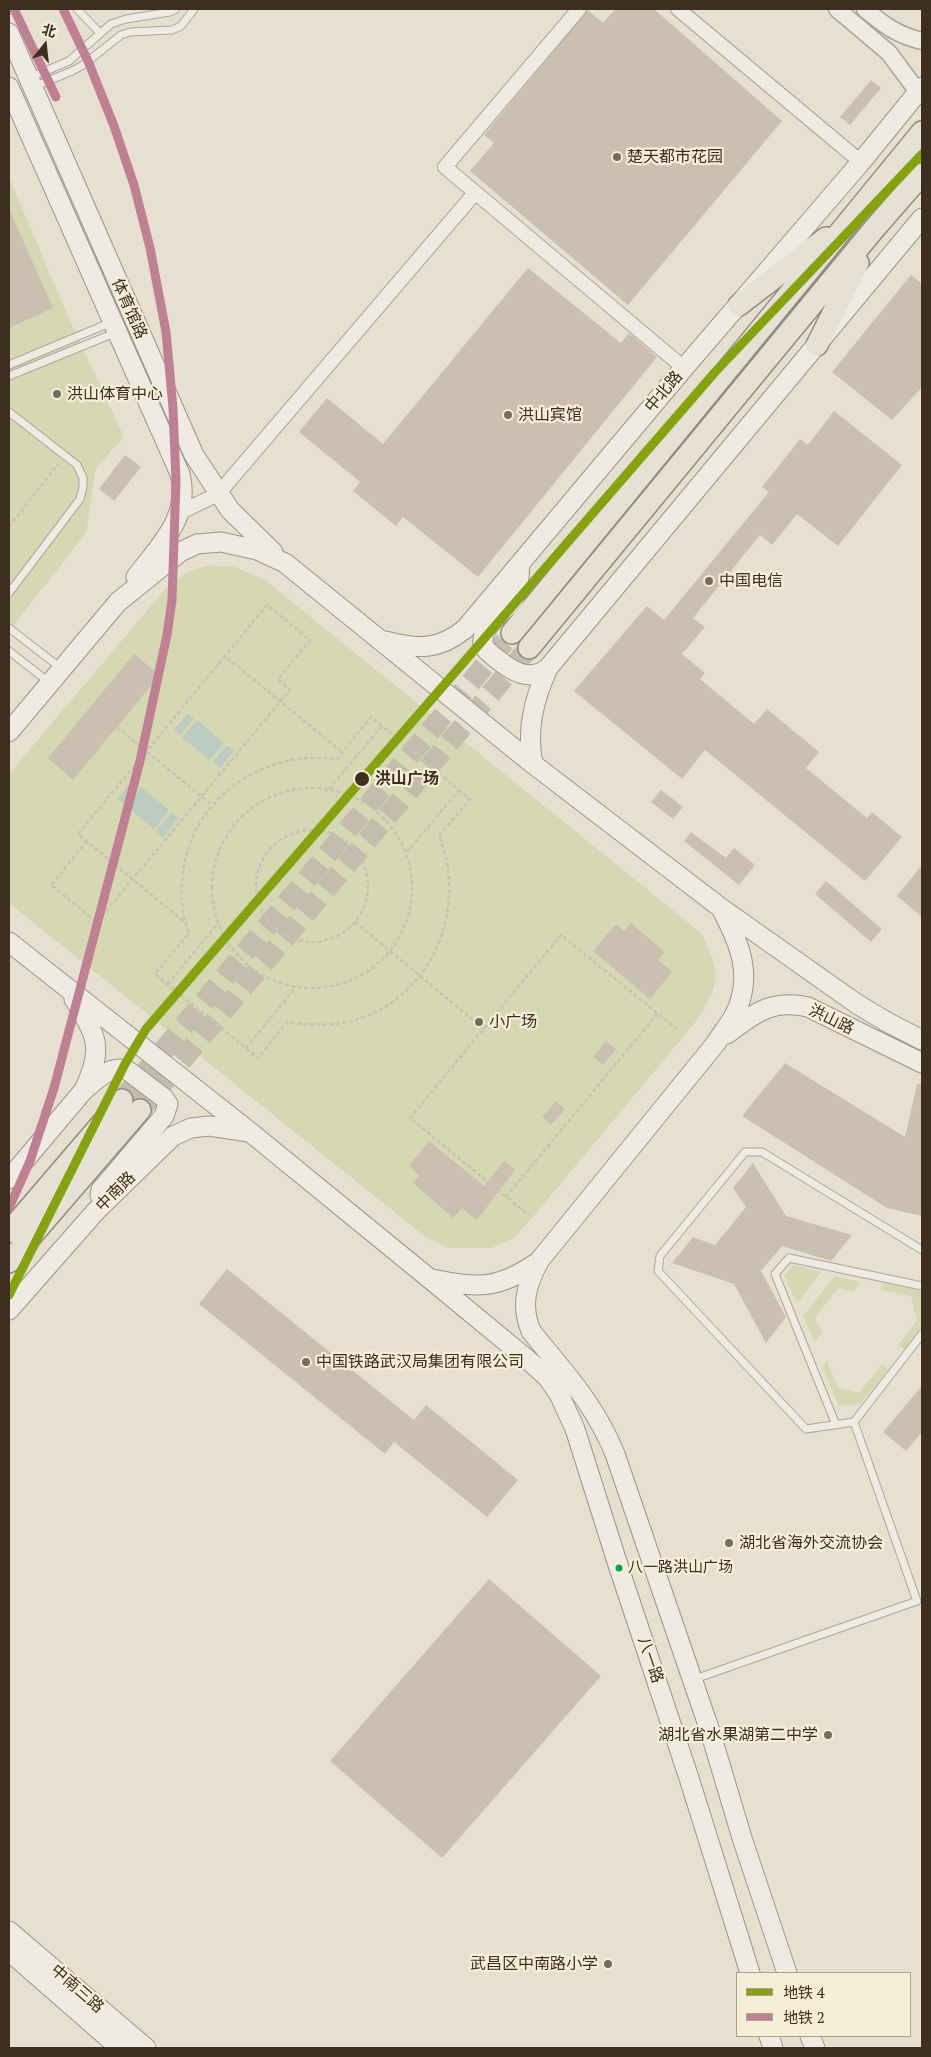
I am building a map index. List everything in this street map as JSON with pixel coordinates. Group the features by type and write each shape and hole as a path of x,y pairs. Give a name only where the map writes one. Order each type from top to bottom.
{"main road":[{"name":"体育馆路","path":"9,33 194,454 218,494 241,522 285,563"},
{"name":"中北路","path":"379,639 423,648 447,641 465,629 920,89"},
{"name":"体育馆路","path":"10,91 180,474 183,489 180,512 173,527 118,602"},
{"path":"512,633 922,132"},
{"path":"529,648 874,229 922,174"},
{"path":"739,305 856,214"},
{"path":"533,764 530,740 531,719 548,668 922,218"},
{"path":"817,345 874,229"},
{"path":"9,732 118,602 167,560 197,544 221,542 244,545 285,563"},
{"name":"洪山路","path":"285,563 533,764 721,908 820,980 886,1022 922,1040"},
{"path":"520,564 516,594 487,628 483,638 483,646 506,667 522,674 538,674 548,668"},
{"path":"721,908 736,936 743,958 740,999 735,1014 716,1043 539,1261 527,1286 525,1307 527,1322 539,1341 576,1384 604,1427 624,1478 710,1731 742,1838 787,1972"},
{"name":"八一路","path":"9,942 250,1132 430,1279 527,1359 548,1378 560,1394 570,1415 689,1778 750,1972"},
{"path":"67,988 91,1026 95,1037 96,1060 84,1090"},
{"name":"洪山路","path":"716,1043 760,1010 778,1005 797,1004 808,1007 922,1063"},
{"path":"9,1179 84,1090 108,1072 121,1068 127,1070 164,1098 168,1104 164,1116 101,1190 96,1211"},
{"path":"9,1232 122,1100"},
{"name":"中南路","path":"9,1262 140,1110"},
{"name":"中南路","path":"9,1310 96,1211 167,1141 191,1128 209,1126 250,1132"},
{"path":"430,1279 468,1285 491,1285 512,1278 539,1261"},
{"name":"中南三路","path":"9,1931 146,2048"},
{"name":"中南三路","path":"9,1951 120,2048"}],"street":[{"path":"579,9 445,167 684,368"},
{"path":"678,9 860,162"},
{"path":"837,9 889,53 920,89"},
{"path":"865,9 900,35 922,41"},
{"path":"180,512 218,494 475,193"}],"lane":[{"path":"77,9 100,32"},
{"path":"30,82 69,61 100,32 118,21 170,12 176,9"},
{"path":"30,82 72,71 83,65 121,35 130,32 172,30 181,26 194,9"},
{"path":"9,366 115,327"},
{"path":"9,376 115,327"},
{"path":"9,412 77,465 83,487 80,499 9,593"},
{"path":"9,628 56,676"},
{"path":"9,651 56,676"},
{"path":"922,1250 762,1152 745,1152 660,1256 658,1271 806,1429 854,1422 922,1334"},
{"path":"836,1424 775,1274 789,1258 922,1286"},
{"path":"692,1680 917,1601 854,1422"}],"path":[{"path":"9,527 65,455"},
{"path":"87,841 51,885 96,922 132,879 201,797 280,701 290,690 278,679 310,640 268,605 78,834 87,841 132,879 184,922"},
{"path":"225,656 342,752"},
{"path":"371,717 382,726 470,799 439,836 447,861 450,882 447,923 440,943 431,961 420,976 404,993 387,1005 368,1015 328,1025 287,1022 258,1058 155,974 189,933 184,922 181,883 184,862 197,828 212,805 239,781 263,767 284,760 305,757 337,759 371,717"},
{"path":"330,789 382,726"},
{"path":"117,727 212,805"},
{"path":"330,789 354,797 376,811 388,823 407,852 413,886 412,904 408,921 401,937 391,952 364,975 332,987 314,989 296,987 279,983 248,966 236,954 218,924 212,898 213,872 221,846 235,824 254,806 277,794 294,790 330,789"},
{"path":"407,852 459,790"},
{"path":"312,830 328,832 342,839 354,849 363,863 368,878 364,909 355,922 345,932 320,942 306,942 293,939 279,932 267,921 259,908 255,892 256,876 261,861 270,848 289,835 312,830"},
{"path":"355,922 484,1029"},
{"path":"168,984 218,924"},
{"path":"526,1213 410,1118 561,935 676,1029"},
{"path":"246,1048 296,987"},
{"path":"506,1197 657,1014"}],"green space":[{"name":"洪山体育中心","path":"9,177 66,312 124,437 96,468 86,533 9,631"},
{"name":"洪山广场","path":"209,565 235,567 265,580 701,933 708,947 715,970 715,980 709,1000 694,1024 514,1238 492,1248 449,1248 427,1238 9,903 9,774 167,587 187,572"},
{"path":"793,1265 821,1272 797,1303 784,1276"},
{"path":"834,1276 861,1282 853,1292 838,1288 815,1318 822,1332 815,1342 803,1316"},
{"path":"885,1283 922,1291 922,1328 905,1350 898,1345 917,1321 911,1296 880,1290"},
{"path":"827,1360 838,1388 859,1393 882,1364 889,1369 860,1404 839,1406 822,1366"}],"shaded area":[{"path":"188,713 194,718 180,735 174,730"},
{"path":"197,720 224,743 210,760 182,738"},
{"path":"227,745 234,751 220,768 213,762"},
{"path":"133,780 139,785 124,804 117,799"},
{"path":"141,787 169,810 154,829 126,806"},
{"path":"172,812 178,818 163,837 156,831"}],"building":[{"name":"楚天都市花园","path":"615,9 654,9 782,121 628,305 470,171 494,143 484,135 588,10 603,23"},
{"path":"871,80 881,88 850,125 840,117"},
{"path":"9,209 53,308 9,328"},
{"name":"洪山宾馆","path":"528,268 621,343 629,333 657,357 478,577 403,517 396,526 353,491 360,482 299,432 327,398 383,444"},
{"path":"911,275 922,284 922,387 892,420 832,372"},
{"path":"834,411 902,465 838,546 797,514 772,545 760,535 693,618 705,627 682,654 705,673 700,679 754,724 767,709 819,752 806,768 867,818 872,812 902,837 865,881 705,750 682,779 574,691 647,606 664,620 769,492 762,487 800,439 808,445"},
{"path":"125,455 141,467 114,501 99,489"},
{"path":"134,654 160,675 73,780 48,758"},
{"path":"661,790 683,807 673,819 651,802"},
{"path":"691,832 726,858 734,848 755,865 739,885 684,841"},
{"path":"922,865 922,917 897,896"},
{"path":"826,881 882,929 871,942 815,894"},
{"path":"631,923 665,952 658,960 672,972 650,999 593,951 616,924 624,931"},
{"path":"606,1041 616,1049 603,1065 593,1057"},
{"path":"785,1063 905,1137 917,1084 922,1084 922,1216 887,1208 742,1116"},
{"path":"556,1101 565,1109 551,1125 542,1117"},
{"path":"429,1141 484,1186 504,1161 515,1170 477,1220 462,1208 453,1218 413,1183 419,1175 409,1166"},
{"path":"753,1163 786,1216 852,1235 831,1261 782,1246 761,1271 786,1317 766,1343 734,1284 672,1263 693,1237 715,1245 746,1207 733,1188"},
{"name":"中国铁路武汉局集团有限公司","path":"227,1269 414,1420 426,1405 518,1480 487,1517 394,1442 385,1454 199,1304"},
{"path":"922,1386 922,1432 906,1451 883,1432"},
{"path":"489,1579 601,1676 442,1858 330,1761"}],"tunnel":[{"path":"122,1100 512,633"},
{"path":"140,1110 529,648"}],"metro line":[{"name":"2","path":"14,9 56,97"},
{"name":"2","path":"9,1208 30,1161 54,1088 140,761 167,635 172,600 176,481 173,408 166,332 150,248 134,185 114,126 88,61 63,9"},
{"name":"4","path":"9,1295 125,1064 146,1029 716,371 922,154"}],"place":[{"name":"楚天都市花园","path":"617,157"},
{"name":"洪山体育中心","path":"57,394"},
{"name":"洪山宾馆","path":"508,415"},
{"name":"中国电信","path":"709,581"},
{"name":"洪山广场","path":"362,779"},
{"name":"小广场","path":"479,1022"},
{"name":"中国铁路武汉局集团有限公司","path":"306,1362"},
{"name":"湖北省海外交流协会","path":"729,1543"},
{"name":"八一路洪山广场","path":"619,1568"},
{"name":"湖北省水果湖第二中学","path":"828,1735"},
{"name":"武昌区中南路小学","path":"608,1964"}]}
